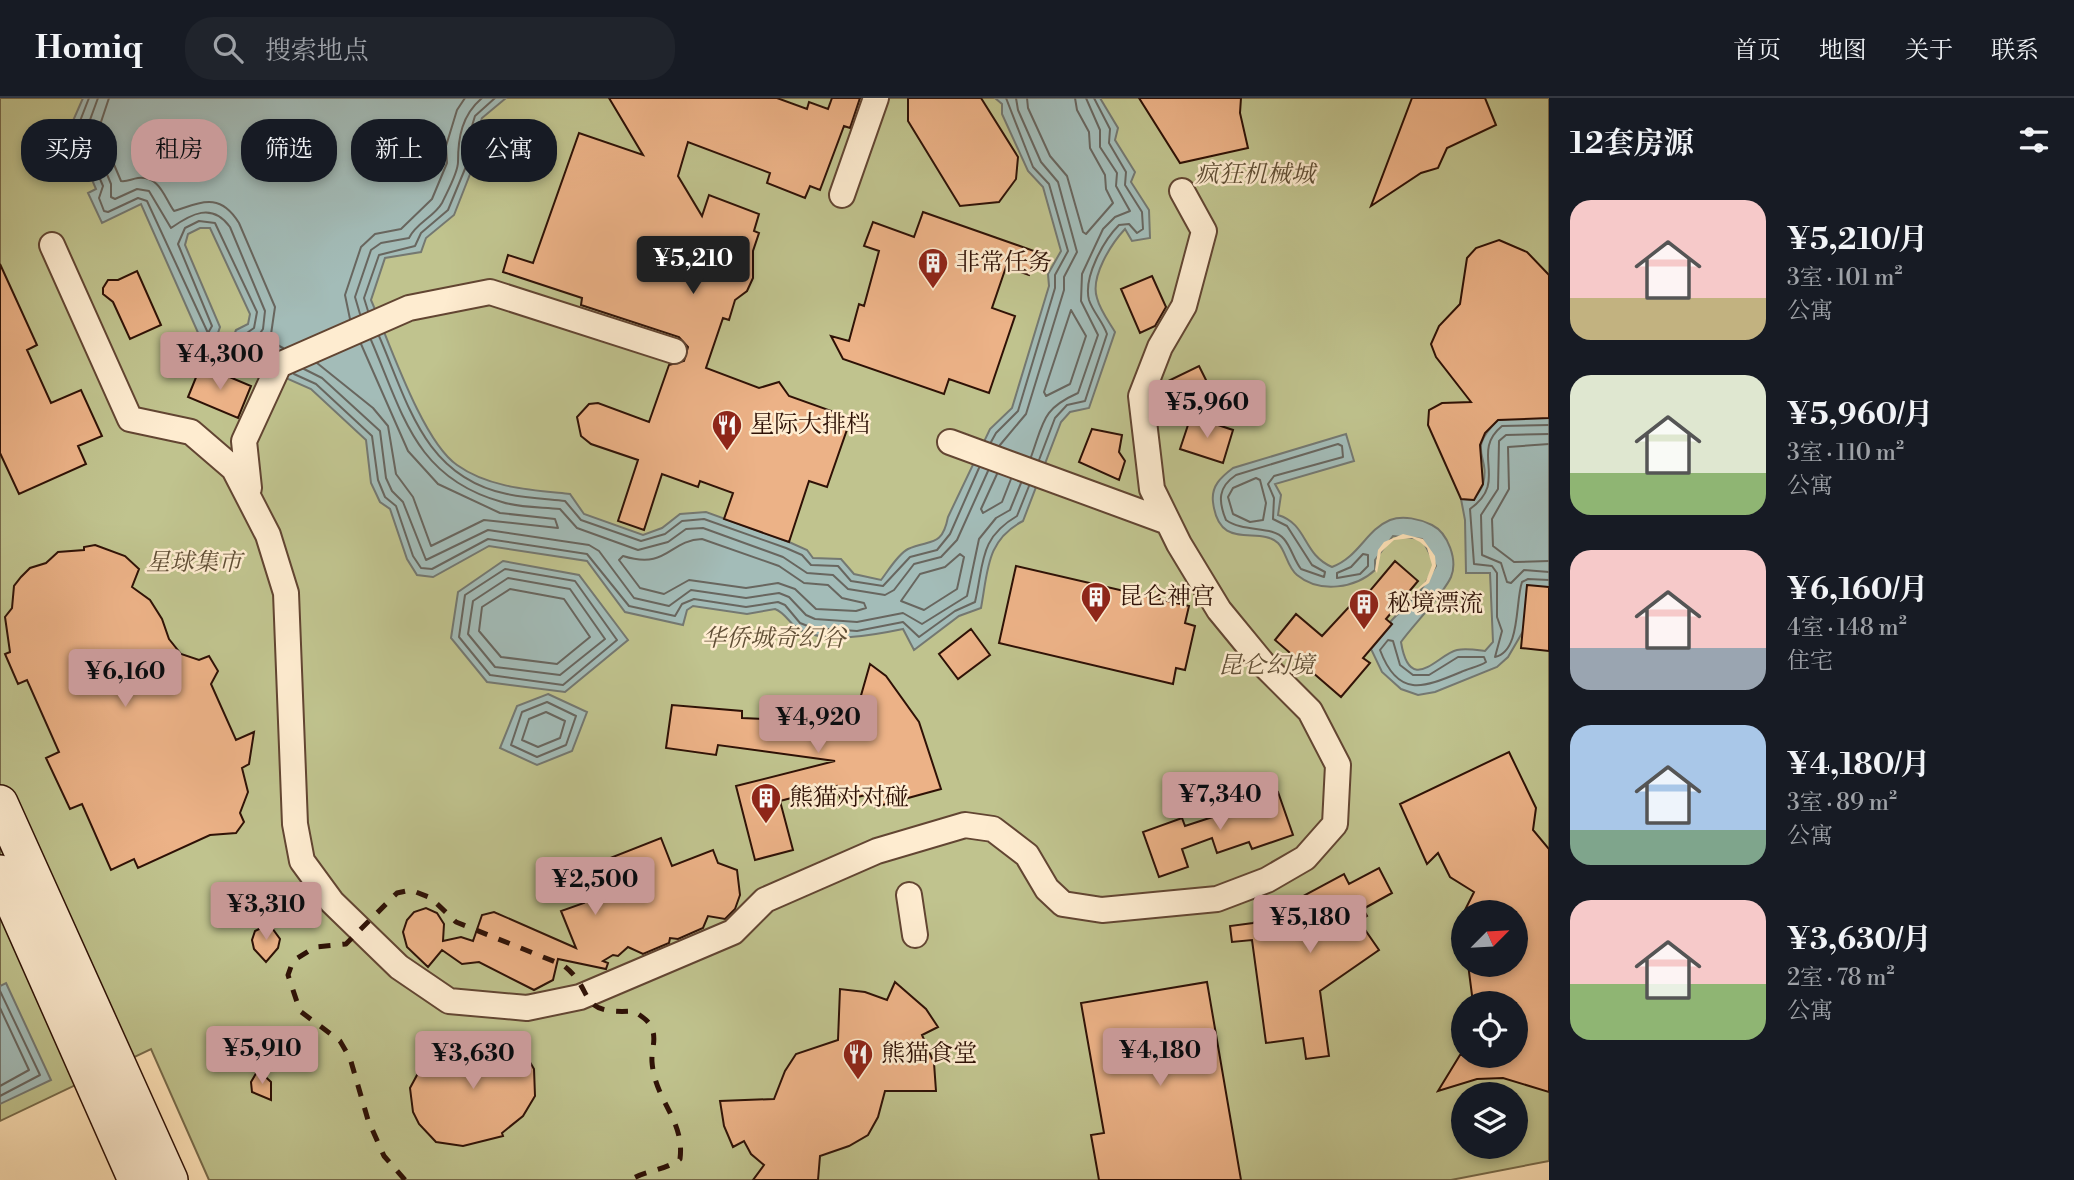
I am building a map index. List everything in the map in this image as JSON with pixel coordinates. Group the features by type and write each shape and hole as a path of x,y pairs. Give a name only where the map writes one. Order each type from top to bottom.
{"street":[{"path":"842,195 876,98"},
{"path":"52,246 130,419 191,432 233,469 268,535 286,593 295,824 302,861 332,902 399,967 449,1001 527,1008 580,997 733,932 765,900 877,851 965,825 993,829 1027,855 1047,888 1063,904 1102,911 1217,899 1267,880 1305,858 1335,824 1338,765 1310,710 1265,666 1219,610 1152,489 1140,396 1160,347 1184,306 1204,231 1182,191"},
{"path":"251,503 244,441 279,365 409,308 491,292 674,351"},
{"path":"950,442 1168,522"},
{"path":"0,803 170,1180"},
{"path":"0,873 136,1180"},
{"path":"909,895 915,935"}],"green space":[{"name":"华侨城奇幻谷","path":"0,98 1549,98 1549,1161 1451,1180 209,1180 151,1049 0,1121"}],"water":[{"path":"83,98 506,98 482,119 461,119 461,182 467,182 454,215 426,238 421,252 385,258 371,300 419,413 444,453 469,473 483,479 511,487 570,494 584,514 643,535 662,528 680,514 706,512 789,542 807,550 813,558 841,559 854,574 881,580 904,551 939,538 990,429 1012,408 1049,286 1048,274 1061,251 1043,187 1028,171 1002,114 1002,104 995,98 1100,98 1118,128 1115,140 1135,172 1131,182 1149,210 1150,238 1132,241 1125,229 1103,261 1096,280 1097,298 1115,332 1089,408 1070,412 1061,422 1023,521 1002,537 995,547 981,608 959,616 914,650 903,629 851,637 823,637 800,630 775,609 747,614 693,606 687,610 683,625 625,612 587,561 489,546 433,577 417,575 407,559 390,509 380,502 371,483 366,440 311,389 227,352 236,330 248,324 250,314 210,228 200,228 188,234 185,245 220,327 213,347 203,344 141,204 102,223 88,193 96,189 93,182 117,182 117,119 74,119"},
{"path":"1549,418 1549,587 1508,657 1497,667 1435,692 1418,695 1401,689 1382,672 1371,649 1392,624 1390,622 1421,590 1436,566 1422,539 1393,536 1375,560 1375,570 1348,585 1327,587 1306,581 1297,575 1278,543 1261,536 1231,533 1217,518 1213,502 1215,487 1233,468 1346,434 1354,461 1275,484 1281,495 1278,515 1295,525 1315,555 1332,567 1349,557 1375,530 1390,520 1411,518 1432,525 1447,540 1453,570 1442,592 1401,642 1405,658 1411,667 1418,670 1457,650 1485,651 1493,642 1490,573 1466,573 1465,520 1461,499 1474,500 1482,486 1485,474 1481,446 1488,431 1498,420"},
{"path":"503,561 579,575 628,640 565,692 487,682 451,638 458,592"},
{"path":"548,694 587,712 572,751 537,765 500,748 517,706"},
{"path":"6,983 51,1080 0,1104 0,986"}],"pier":[{"path":"1403,534 1423,539 1435,556 1436,566 1429,583 1412,594 1426,581 1432,565 1427,548 1420,542 1412,538 1394,540 1381,552 1377,573 1375,570 1378,550 1384,542"}],"building":[{"path":"609,98 777,98 807,109 809,102 828,109 832,98 860,98 850,128 844,126 820,190 810,186 805,198 767,183 770,173 688,142 678,176 702,216 709,195 759,214 754,231 759,233 753,251 753,278 747,291 735,300 729,320 723,318 706,368 759,388 779,382 789,396 851,418 827,487 809,481 789,542 724,519 733,493 700,481 698,487 662,474 644,530 618,521 638,460 591,444 581,436 577,417 589,404 598,403 649,422 669,365 684,361 688,347 679,337 581,305 582,298 503,272 508,255 533,263 579,133 643,155"},
{"path":"908,98 981,98 1018,157 1016,179 999,202 960,206 908,121"},
{"path":"1139,98 1241,98 1240,113 1248,148 1180,163"},
{"path":"1412,98 1485,98 1496,125 1447,148 1438,168 1421,173 1371,206"},
{"name":"非常任务","path":"923,212 1037,252 1029,275 1006,267 992,308 1015,316 989,393 949,379 944,394 843,359 831,336 849,341 859,304 864,306 879,251 864,246 873,222 914,237"},
{"path":"1499,240 1527,252 1549,275 1549,418 1498,420 1485,433 1480,445 1483,484 1474,500 1461,499 1428,425 1429,410 1442,403 1471,402 1436,357 1431,344 1439,326 1460,304 1467,258 1476,248"},
{"path":"0,264 37,345 27,350 51,403 81,390 102,436 78,446 86,464 19,494 0,453"},
{"path":"137,271 161,325 130,339 113,302 103,294 103,288 108,280 118,280"},
{"path":"1152,276 1166,307 1155,326 1140,333 1121,289"},
{"path":"201,365 251,386 238,418 188,397"},
{"path":"1199,366 1214,396 1175,414 1162,384"},
{"path":"1191,416 1233,430 1223,463 1180,449"},
{"path":"1092,429 1122,435 1119,452 1125,461 1119,480 1079,462"},
{"path":"95,545 125,556 139,569 132,587 150,600 162,619 169,639 181,654 199,660 209,656 218,671 211,684 236,740 254,732 249,764 242,768 248,792 240,813 244,822 236,833 210,835 138,868 134,859 111,870 82,804 70,809 46,758 59,752 27,680 18,684 5,654 10,652 5,617 12,608 14,586 21,577 30,568 46,563 58,552 84,550 84,547"},
{"name":"秘境漂流","path":"1395,561 1418,581 1386,619 1392,624 1363,658 1370,663 1341,697 1275,640 1296,614 1322,636 1360,595 1364,598"},
{"name":"昆仑神宫","path":"1016,566 1189,606 1185,623 1195,626 1185,670 1176,668 1173,684 999,643"},
{"path":"1527,585 1549,587 1549,651 1521,648"},
{"path":"971,629 990,655 958,679 939,654"},
{"path":"870,664 886,676 919,722 941,789 875,807 870,794 841,801 837,786 780,801 793,850 755,860 736,786 835,761 718,745 716,755 666,748 672,705 742,711 742,718 822,722 822,703 858,706"},
{"path":"1509,752 1536,808 1533,830 1549,849 1549,1092 1528,1086 1528,1082 1503,1078 1451,1082 1451,1087 1438,1091 1452,1068 1528,1068 1528,991 1471,991 1470,977 1528,977 1528,900 1470,900 1474,892 1450,877 1438,853 1427,864 1400,804"},
{"path":"1278,792 1293,835 1252,849 1249,842 1217,853 1212,838 1182,849 1188,867 1159,877 1143,832 1182,818 1185,826 1234,810 1232,804"},
{"path":"661,838 672,866 713,850 718,863 737,870 740,895 735,909 725,919 708,916 703,928 678,939 670,938 669,943 643,954 628,947 618,956 613,955 603,961 608,963 606,969 558,959 553,980 534,990 479,962 462,964 442,950 428,967 407,947 403,932 407,920 414,912 426,908 437,913 444,924 443,941 461,937 473,941 482,915 494,912 576,948 561,911 584,903 572,873"},
{"path":"1379,868 1392,893 1363,909 1367,916 1359,921 1379,950 1320,991 1329,1056 1306,1059 1303,1038 1266,1043 1252,940 1232,942 1230,926 1253,923 1344,874 1349,884"},
{"path":"263,927 272,928 280,939 278,948 266,962 254,949 252,940 255,931"},
{"name":"熊猫食堂","path":"895,982 926,1009 938,1027 922,1035 934,1063 936,1091 885,1091 878,1117 868,1135 849,1146 820,1156 818,1180 753,1180 764,1165 751,1154 744,1141 733,1147 724,1126 720,1101 774,1099 785,1071 796,1054 838,1040 840,989 865,992 887,1000"},
{"path":"1207,982 1241,1180 1099,1180 1091,1135 1104,1133 1081,1003"},
{"path":"485,1036 509,1039 527,1057 534,1069 535,1096 523,1116 502,1133 503,1136 463,1146 436,1142 419,1124 413,1112 410,1088 423,1064 450,1044"},
{"path":"258,1070 271,1082 271,1100 252,1092 251,1082"}],"railway":[{"path":"405,1180 384,1156 368,1120 350,1058 340,1041 300,1011 288,975 293,961 315,947 346,944 397,893 411,890 431,898 456,922 563,965 594,1005 615,1011 634,1011 649,1023 654,1034 654,1076 678,1133 680,1159 630,1180"}],"place":[{"name":"非常任务","path":"933,290"},
{"name":"星际大排档","path":"727,452"},
{"name":"昆仑神宫","path":"1096,624"},
{"name":"秘境漂流","path":"1364,631"},
{"name":"熊猫对对碰","path":"766,825"},
{"name":"熊猫食堂","path":"858,1081"}],"park label":[{"name":"疯狂机械城","path":"1255,175"},
{"name":"星球集市","path":"194,563"},
{"name":"昆仑幻境","path":"1266,666"}]}
